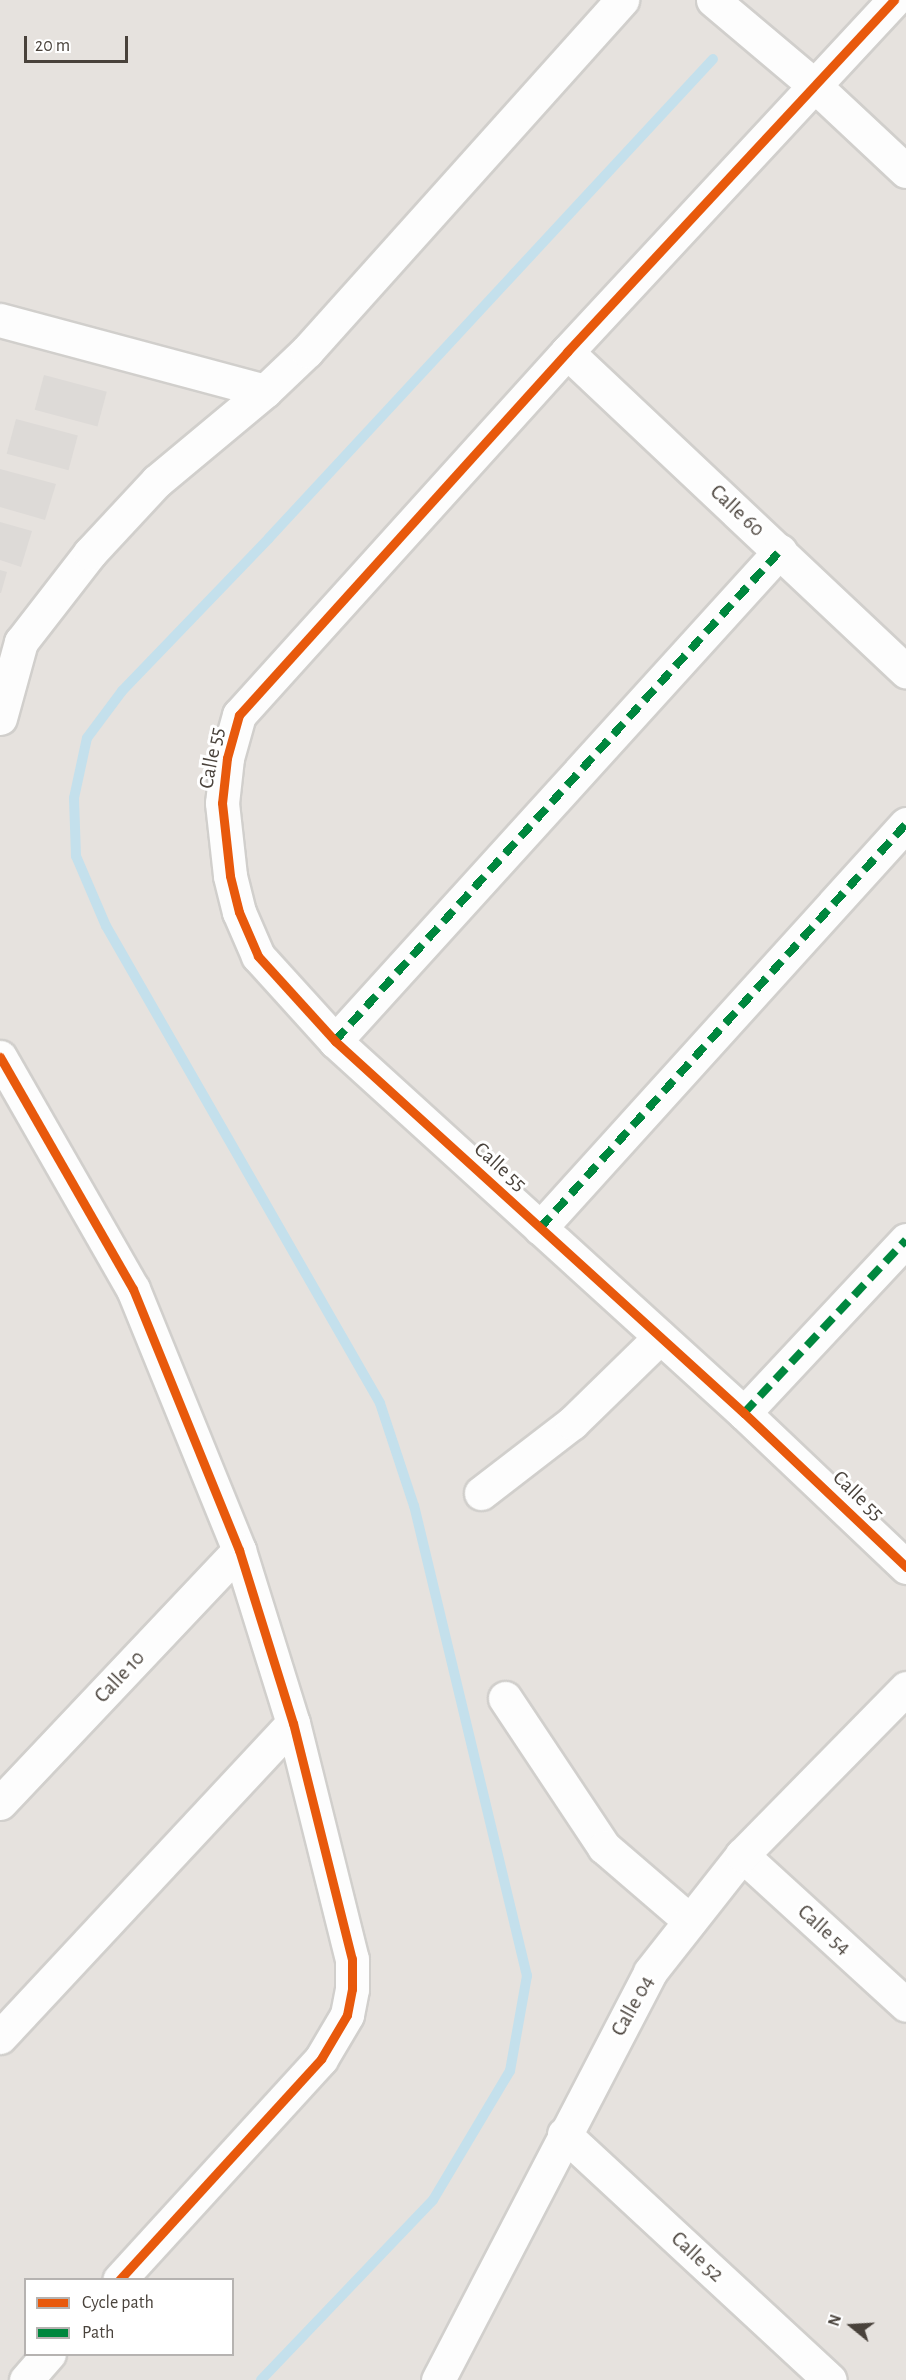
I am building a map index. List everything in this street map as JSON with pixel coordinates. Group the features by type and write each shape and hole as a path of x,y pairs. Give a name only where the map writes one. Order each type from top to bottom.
{"street":[{"path":"0,718 10,640 157,481 265,391 307,351 622,0"},
{"path":"713,0 814,85 906,171"},
{"path":"567,352 894,0"},
{"path":"0,320 265,391"},
{"name":"Calle 60","path":"567,352 906,672"},
{"name":"Calle 55","path":"567,352 239,715 227,758 222,803 230,876 239,912 258,956 335,1041 744,1413 906,1567"},
{"path":"335,1041 780,551"},
{"path":"540,1228 906,824"},
{"path":"0,1057 133,1289 239,1550 293,1723 352,1959 352,1989 347,2015 321,2060 120,2278"},
{"path":"744,1413 906,1240"},
{"path":"482,1493 572,1423 660,1337"},
{"name":"Calle 10","path":"0,1803 239,1550"},
{"name":"Calle 04","path":"438,2380 650,1972 742,1855 906,1688"},
{"path":"505,1698 604,1847 690,1922"},
{"path":"0,2037 293,1723"},
{"name":"Calle 54","path":"742,1855 906,2004"},
{"name":"Calle 52","path":"564,2134 830,2380"},
{"path":"26,2380 48,2356"}],"shaded area":[{"path":"0,0 906,0 906,2380 0,2380"}],"building":[{"path":"44,375 107,392 97,427 35,410"},
{"path":"16,419 78,436 69,470 7,454"},
{"path":"0,469 56,484 45,520 0,507"},
{"path":"0,522 32,531 21,567 0,560"},
{"path":"0,570 7,572 1,593 0,593"}],"waterway":[{"path":"261,2380 433,2200 510,2071 527,1976 414,1506 380,1403 106,926 76,856 74,798 87,738 122,691 269,538 713,59"}],"marked path":[{"path":"335,1041 780,551"},
{"path":"540,1228 906,824"},
{"path":"744,1413 906,1240"}],"cycle path":[{"path":"894,0 567,352 239,715 227,758 222,803 230,876 239,912 258,956 335,1041 744,1413 906,1567"},
{"path":"0,1057 133,1289 239,1550 293,1723 352,1959 352,1989 347,2015 321,2059 121,2278"}]}
